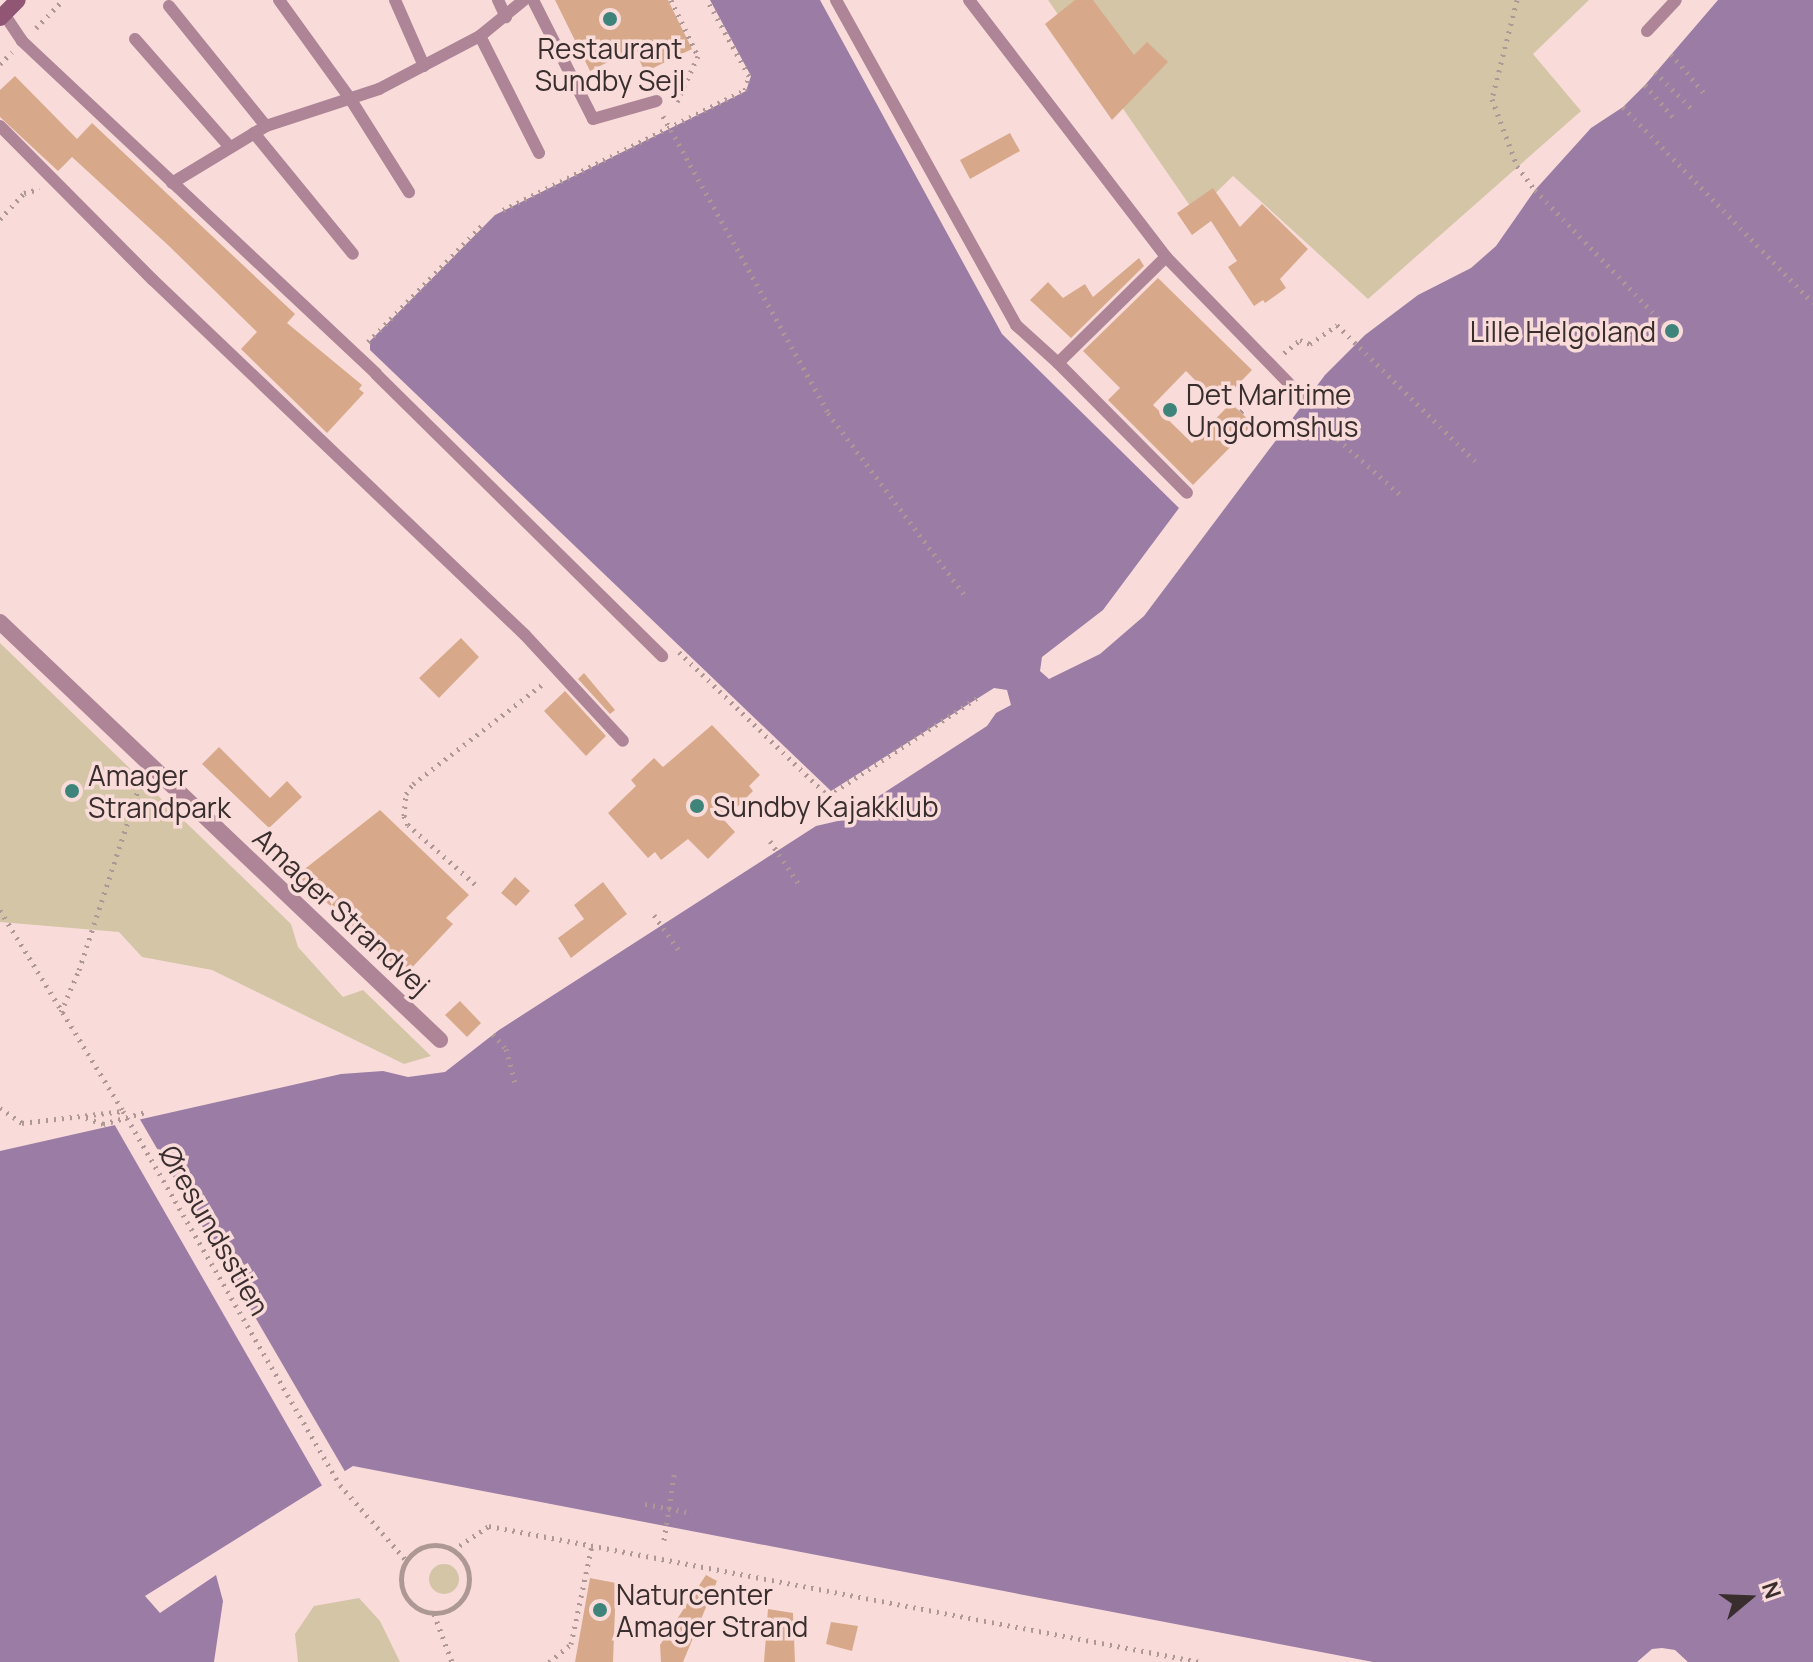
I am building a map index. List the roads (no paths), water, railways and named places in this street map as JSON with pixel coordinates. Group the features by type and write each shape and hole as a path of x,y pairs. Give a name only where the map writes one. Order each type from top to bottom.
{"street":[{"path":"2,16 18,0"},
{"name":"Amager Strandvej","path":"0,622 440,1040"}],"lane":[{"path":"279,0 351,100 409,192"},
{"path":"395,0 424,66"},
{"path":"498,0 506,17"},
{"path":"172,183 266,126 351,100 424,66 480,36 524,0"},
{"path":"533,0 593,119 656,101"},
{"path":"836,0 1016,325 1187,493"},
{"path":"969,0 1166,257 1305,405"},
{"path":"1647,31 1676,0"},
{"path":"169,6 266,126"},
{"path":"2,16 22,41 376,374 662,656"},
{"path":"480,36 539,153"},
{"path":"135,39 230,147"},
{"path":"0,126 153,280 525,635 623,741"},
{"path":"254,133 353,254"},
{"path":"1058,363 1166,257"}],"place":[{"name":"Restaurant Sundby Sejl","path":"610,19"},
{"name":"Lille Helgoland","path":"1672,331"},
{"name":"Det Maritime Ungdomshus","path":"1170,410"},
{"name":"Amager Strandpark","path":"72,791"},
{"name":"Sundby Kajakklub","path":"697,806"},
{"name":"Naturcenter Amager Strand","path":"600,1610"}]}
